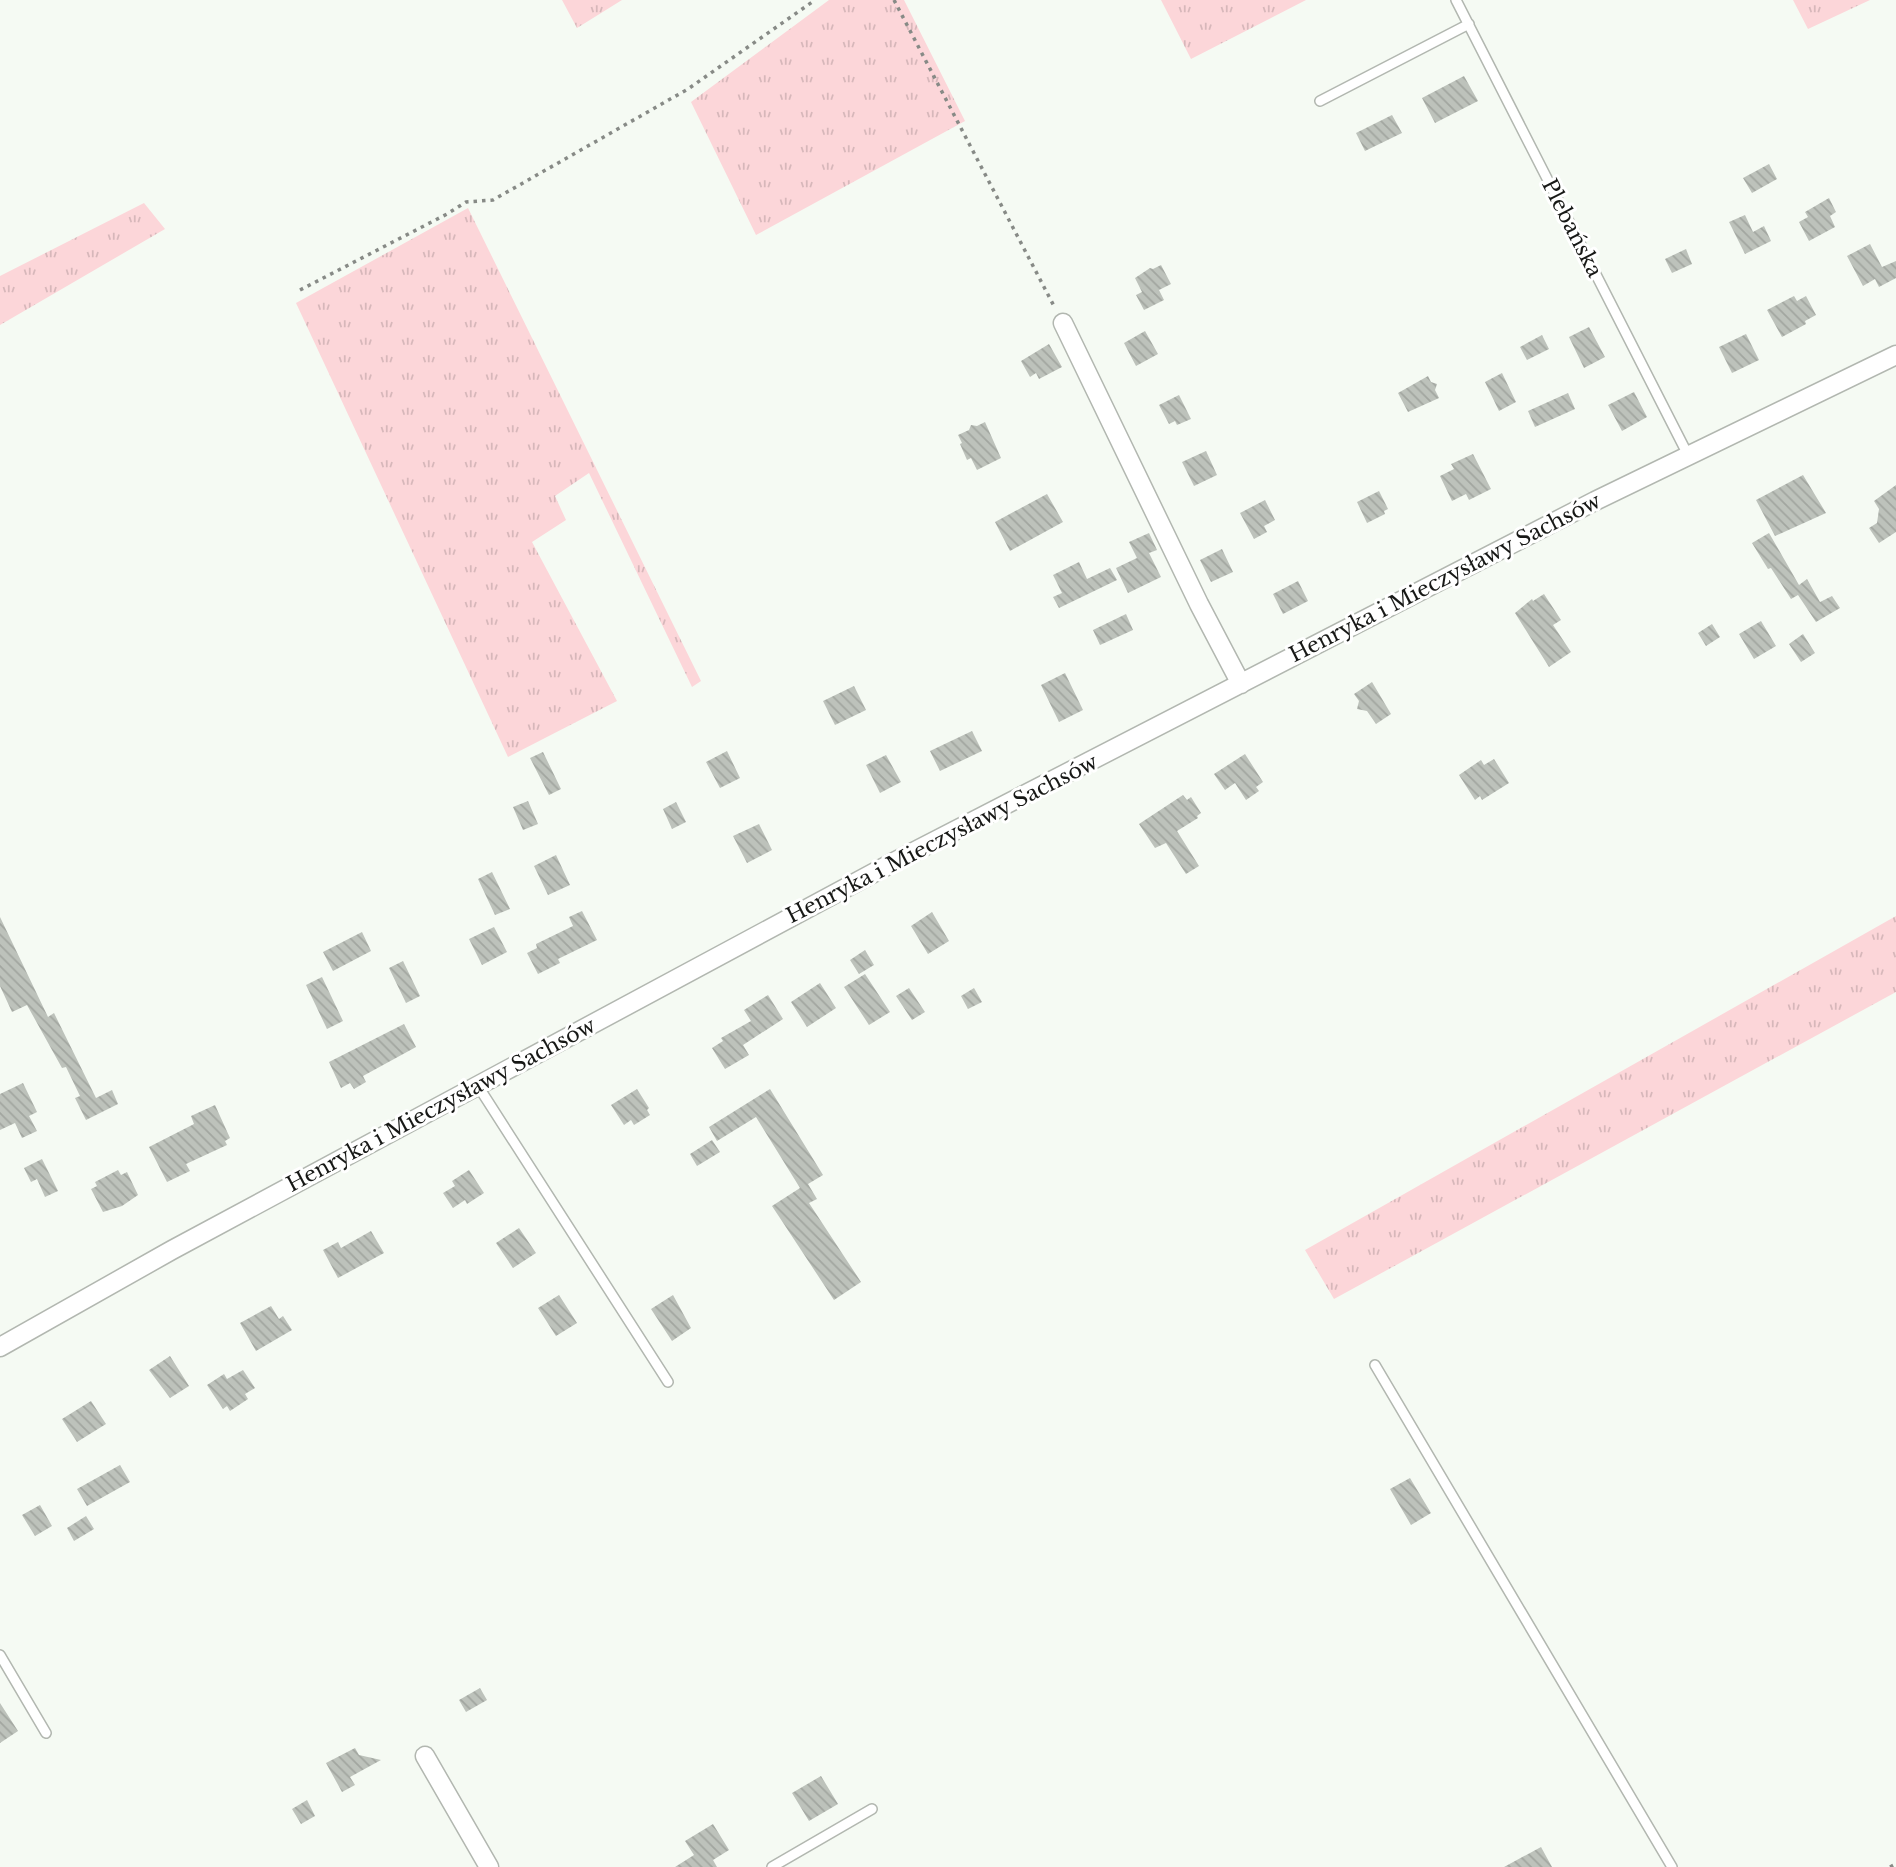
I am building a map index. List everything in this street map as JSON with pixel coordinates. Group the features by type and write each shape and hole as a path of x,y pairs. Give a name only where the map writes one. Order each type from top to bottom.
{"street":[{"path":"1063,323 1199,604 1241,684"},
{"name":"Henryka i Mieczysławy Sachsów","path":"0,1347 162,1256 892,863 1688,456 1896,355"},
{"path":"425,1756 489,1867"}],"lane":[{"name":"Plebańska","path":"1456,0 1688,456"},
{"path":"1320,101 1469,24"},
{"path":"478,1086 668,1382"},
{"path":"1375,1365 1672,1867"},
{"path":"0,1655 46,1733"},
{"path":"772,1867 872,1809"}],"path":[{"path":"300,290 466,202 493,200 505,194 688,89 815,0"},
{"path":"894,0 1063,323"},
{"path":"1890,1867 1896,1864"}],"green space":[{"path":"562,0 622,0 577,28"},
{"path":"829,0 904,0 965,121 756,235 691,102"},
{"path":"1161,0 1306,0 1191,59"},
{"path":"1793,0 1870,0 1808,29"},
{"path":"144,203 165,229 0,325 0,276"},
{"path":"468,208 701,681 692,687 589,473 555,496 566,520 532,542 617,701 508,757 296,303"},
{"path":"1896,916 1896,992 1334,1299 1305,1250"}],"building":[{"path":"1464,76 1478,101 1435,123 1422,98"},
{"path":"1392,115 1402,133 1365,151 1356,133"},
{"path":"1769,164 1777,179 1752,193 1743,178"},
{"path":"1829,198 1836,212 1830,216 1835,227 1809,241 1799,222 1808,217 1805,212"},
{"path":"1745,215 1753,232 1764,226 1771,241 1745,254 1729,222"},
{"path":"1870,244 1882,267 1896,261 1896,278 1879,287 1875,279 1863,286 1847,256"},
{"path":"1686,249 1692,264 1672,273 1665,259"},
{"path":"1161,265 1171,284 1159,290 1164,300 1144,310 1136,295 1142,292 1135,278 1150,268"},
{"path":"1794,296 1797,301 1806,296 1816,315 1805,321 1806,324 1782,337 1767,310"},
{"path":"1589,327 1605,357 1584,368 1569,337"},
{"path":"1145,331 1158,354 1136,366 1124,343"},
{"path":"1746,334 1759,360 1732,373 1719,347"},
{"path":"1542,335 1549,349 1527,360 1520,347"},
{"path":"1049,344 1062,367 1039,379 1036,373 1030,377 1021,361"},
{"path":"1502,373 1516,402 1499,411 1485,382"},
{"path":"1428,376 1431,382 1437,384 1435,390 1439,398 1408,412 1398,393"},
{"path":"1634,392 1647,417 1622,431 1608,405"},
{"path":"1568,393 1575,409 1535,427 1528,411"},
{"path":"1179,395 1191,419 1177,425 1175,421 1169,424 1159,405"},
{"path":"985,422 1001,458 977,470 971,458 967,460 958,435 969,430 971,425 977,426"},
{"path":"1206,451 1217,475 1194,486 1182,462"},
{"path":"1473,454 1491,489 1469,500 1466,494 1452,501 1440,476 1454,469 1451,464"},
{"path":"1803,475 1826,513 1775,536 1756,500"},
{"path":"1896,485 1896,532 1879,543 1869,528 1877,523 1879,509 1874,501"},
{"path":"1379,491 1388,509 1384,511 1385,514 1367,523 1357,502"},
{"path":"1047,494 1063,522 1010,551 995,522"},
{"path":"1265,500 1275,520 1264,526 1267,532 1254,539 1240,513"},
{"path":"1149,533 1157,550 1149,553 1161,577 1128,593 1116,568 1137,558 1129,542"},
{"path":"1769,533 1799,585 1807,579 1820,602 1832,596 1840,608 1816,622 1798,595 1791,599 1752,543"},
{"path":"1222,549 1233,572 1211,582 1200,560"},
{"path":"1079,562 1087,579 1110,568 1117,580 1059,608 1053,597 1062,593 1053,575"},
{"path":"1298,581 1308,601 1283,614 1273,594"},
{"path":"1544,594 1561,620 1553,625 1571,652 1549,667 1515,613 1532,599 1533,601"},
{"path":"1126,614 1133,630 1100,645 1093,630"},
{"path":"1761,621 1776,646 1754,659 1739,634"},
{"path":"1712,624 1720,637 1706,646 1698,633"},
{"path":"1803,634 1815,653 1801,662 1789,644"},
{"path":"1065,673 1083,710 1059,722 1041,685"},
{"path":"1372,682 1391,714 1376,724 1367,711 1357,709 1359,701 1354,694"},
{"path":"854,686 866,710 835,725 823,701"},
{"path":"972,731 982,751 940,771 930,751"},
{"path":"727,751 740,778 720,788 706,762"},
{"path":"543,752 561,789 549,795 530,758"},
{"path":"1245,754 1263,782 1256,787 1259,791 1246,800 1235,783 1225,790 1214,774"},
{"path":"886,755 901,782 880,793 866,765"},
{"path":"1494,759 1509,783 1482,800 1480,796 1475,800 1459,775 1481,760 1484,765"},
{"path":"1183,795 1187,800 1191,797 1201,813 1198,818 1177,831 1199,866 1186,874 1166,843 1155,848 1139,824"},
{"path":"528,801 538,824 523,830 513,807"},
{"path":"676,802 686,822 672,829 663,809"},
{"path":"759,824 772,850 747,863 733,836"},
{"path":"556,855 570,885 548,895 534,866"},
{"path":"492,872 510,909 495,915 478,879"},
{"path":"582,911 597,940 558,959 560,963 538,974 527,953 537,948 536,944 573,926 569,917"},
{"path":"932,912 949,941 928,954 911,926"},
{"path":"0,917 48,1017 54,1013 96,1098 112,1090 118,1104 86,1120 75,1098 80,1096 66,1067 62,1068 27,1005 12,1012 0,986"},
{"path":"494,927 507,952 482,965 469,939"},
{"path":"362,932 371,951 333,971 323,952"},
{"path":"865,950 874,965 859,974 850,960"},
{"path":"403,961 420,996 406,1003 389,968"},
{"path":"865,974 890,1012 869,1025 844,987"},
{"path":"322,977 343,1021 327,1029 306,985"},
{"path":"820,983 836,1008 807,1027 791,1002"},
{"path":"909,988 925,1012 912,1020 896,996"},
{"path":"974,988 982,1002 968,1009 961,996"},
{"path":"768,995 783,1019 743,1045 749,1055 725,1069 712,1048 723,1041 721,1038 751,1021 744,1010"},
{"path":"404,1024 416,1047 363,1076 366,1082 354,1089 350,1083 341,1088 329,1062"},
{"path":"23,1083 37,1112 29,1116 37,1131 22,1138 15,1123 0,1130 0,1094"},
{"path":"637,1089 649,1108 647,1110 650,1115 634,1125 631,1120 624,1125 611,1105"},
{"path":"770,1089 823,1175 808,1184 817,1199 809,1203 861,1282 834,1300 772,1206 800,1188 756,1117 717,1141 709,1127"},
{"path":"215,1105 230,1138 225,1141 227,1145 186,1164 190,1171 167,1182 149,1147 194,1124 191,1116"},
{"path":"712,1140 720,1152 697,1166 690,1154"},
{"path":"42,1159 58,1191 45,1197 37,1179 31,1182 24,1168"},
{"path":"118,1170 121,1175 127,1172 138,1195 122,1206 103,1212 91,1189 97,1186 95,1182"},
{"path":"469,1170 484,1193 467,1204 465,1200 453,1208 443,1193 455,1186 452,1181"},
{"path":"519,1228 536,1253 513,1268 496,1243"},
{"path":"371,1231 384,1253 338,1278 323,1250 338,1242 341,1248"},
{"path":"559,1295 577,1323 556,1336 538,1308"},
{"path":"673,1295 691,1328 672,1341 651,1309"},
{"path":"271,1306 279,1319 283,1316 292,1330 256,1351 240,1323"},
{"path":"170,1356 189,1386 170,1398 149,1370"},
{"path":"243,1370 255,1388 245,1394 248,1399 230,1411 227,1406 223,1409 207,1385 224,1374 227,1379"},
{"path":"91,1401 106,1424 77,1442 62,1419"},
{"path":"120,1465 130,1482 87,1506 77,1489"},
{"path":"1410,1478 1431,1513 1411,1525 1390,1489"},
{"path":"40,1505 52,1526 35,1536 22,1515"},
{"path":"86,1516 94,1529 74,1541 67,1528"},
{"path":"480,1688 487,1700 466,1712 459,1700"},
{"path":"0,1703 18,1731 0,1743"},
{"path":"355,1748 359,1755 381,1760 350,1777 355,1785 342,1792 326,1763"},
{"path":"821,1776 838,1804 809,1821 792,1793"},
{"path":"307,1800 315,1816 301,1824 292,1809"},
{"path":"713,1824 729,1850 713,1860 717,1867 675,1867 694,1855 685,1841"},
{"path":"1541,1847 1552,1867 1504,1867"}]}
